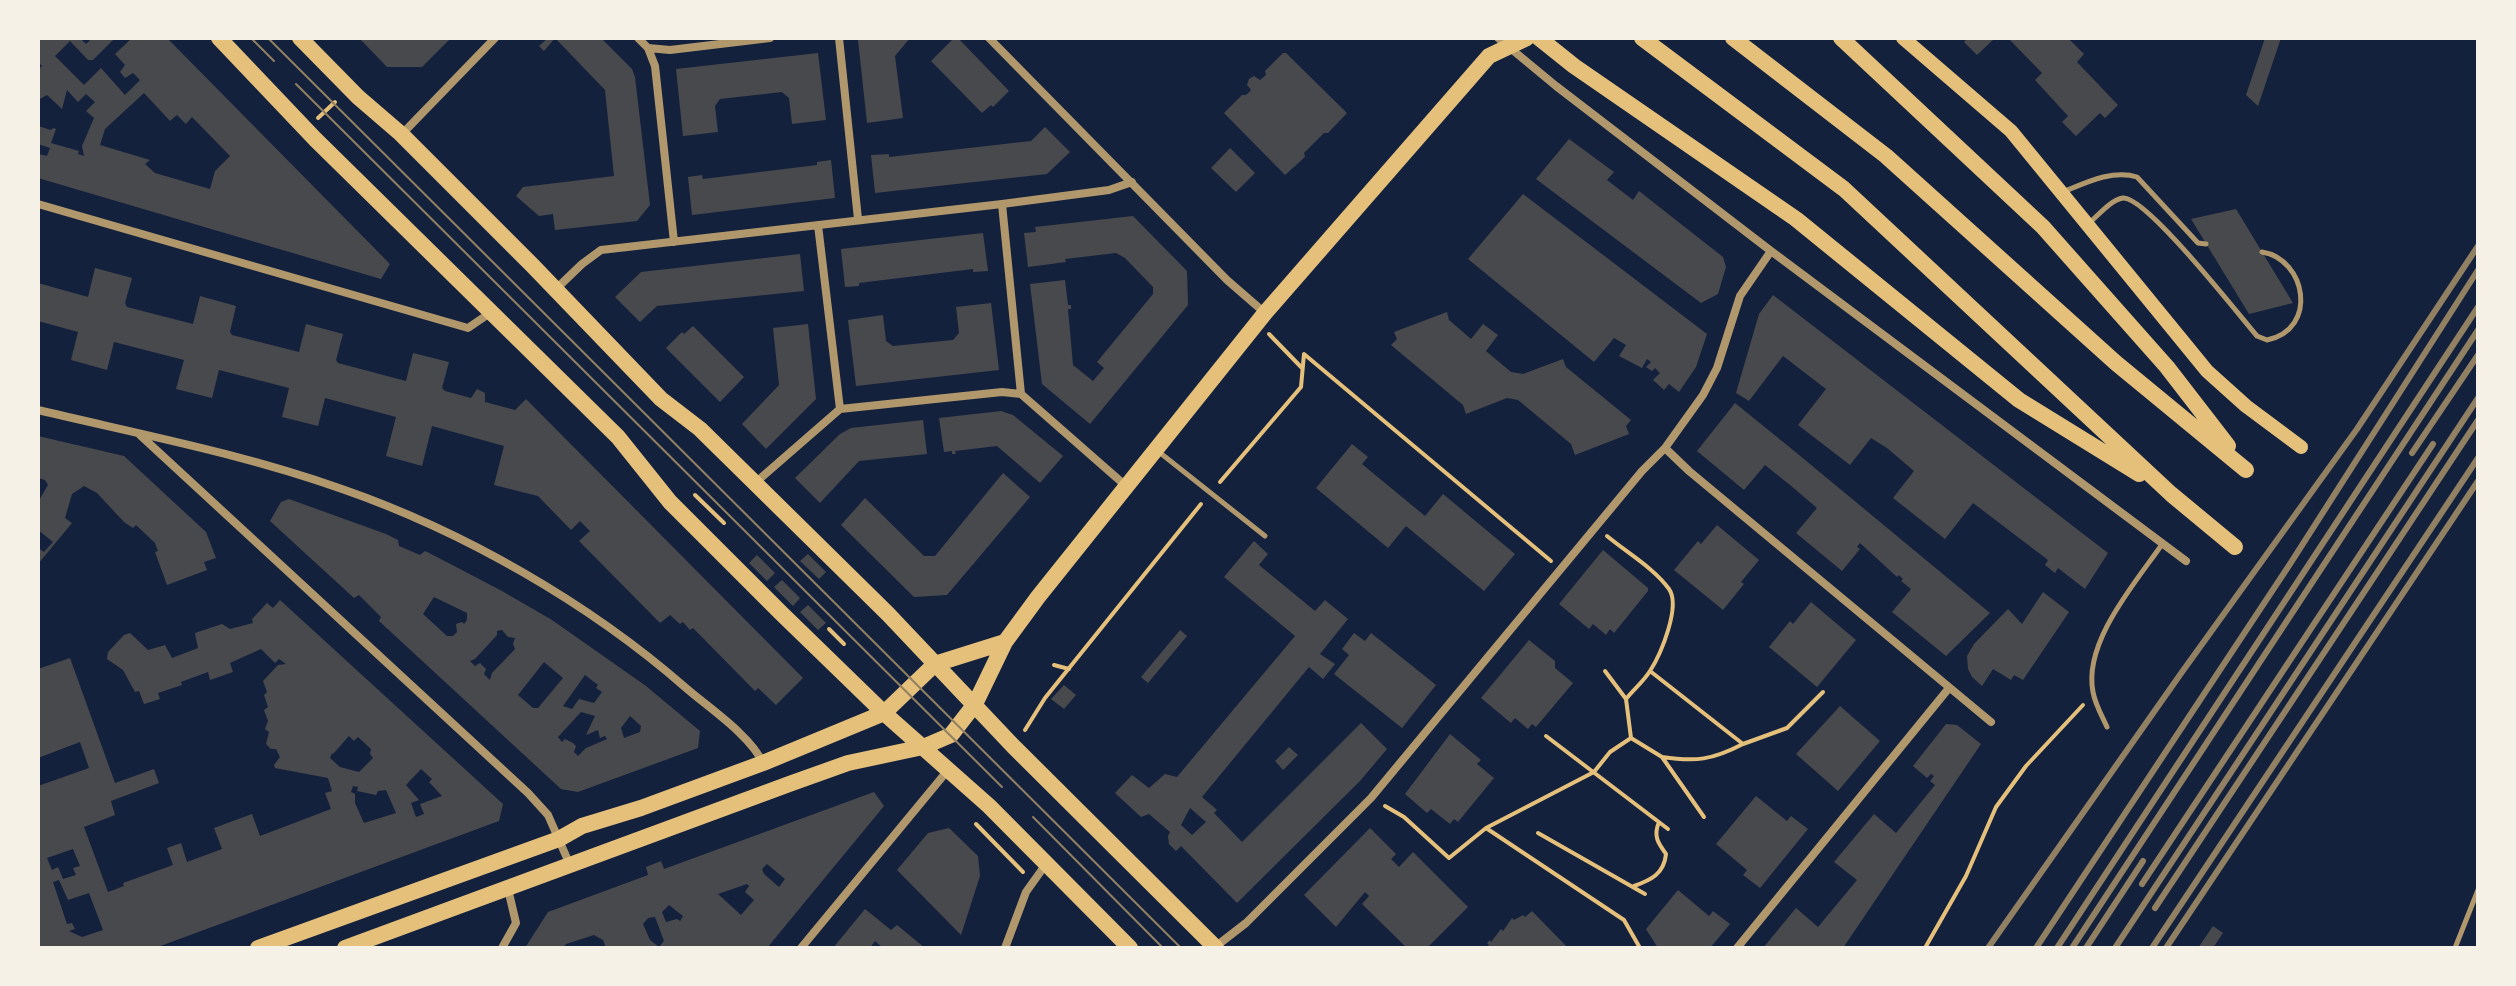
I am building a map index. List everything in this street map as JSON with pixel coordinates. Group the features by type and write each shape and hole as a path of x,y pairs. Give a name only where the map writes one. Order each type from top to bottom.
{"main road":[{"path":"219,38 306,129 618,437 670,502 884,713 1047,863 1130,948"},
{"path":"300,38 349,88 401,134 661,399 700,429 888,614 1013,746 1215,948"},
{"path":"345,948 848,763 923,747 951,735 975,704 1005,642 1265,313 1501,41 1527,38"},
{"path":"1539,38 1574,66 1796,219 2019,400 2171,494"},
{"path":"1642,38 1844,189 2171,494 2235,547"},
{"path":"1733,38 1886,156 2116,363 2246,470 2167,367 2043,227 1841,38"},
{"path":"1903,38 2011,131 2207,371 2246,406 2301,447"},
{"path":"258,948 559,839 602,818 641,808 763,763 884,713 935,664 1005,642"}],"street":[{"path":"401,134 495,38"},
{"path":"638,38 648,48 655,66 674,242"},
{"path":"648,48 670,50 770,38"},
{"path":"839,38 858,219"},
{"path":"989,38 1227,280 1265,313"},
{"path":"1501,41 1771,251 2186,561"},
{"path":"556,289 601,250 1002,204 1109,190 1132,182"},
{"path":"38,204 468,328 491,312"},
{"path":"1002,204 1021,394"},
{"path":"818,225 840,409"},
{"path":"1215,948 1246,923 1371,798 1560,568 1665,448 1703,395 1717,368 1740,296 1771,251"},
{"path":"755,484 840,409 1002,392 1021,394 1127,486"},
{"path":"38,410 273,467 403,512 487,553 558,595 662,667 747,742 763,763"},
{"path":"139,434 528,793 548,815 570,865"},
{"path":"1665,448 1700,481 1991,722"},
{"path":"1737,948 1949,688"},
{"path":"801,948 948,770"},
{"path":"1005,948 1033,883 1047,863"},
{"path":"502,948 516,923 507,888"}],"lane":[{"path":"2061,193 2097,179 2137,177 2198,243 2206,244"},
{"path":"2087,225 2113,202 2123,198 2134,200 2184,249 2257,336 2267,340 2286,333 2296,324 2302,302 2289,269 2279,259 2262,252"},
{"path":"1155,449 1265,536"},
{"path":"2107,727 2093,694 2091,677 2094,655 2111,618 2163,543"},
{"path":"2455,948 2478,890"}],"path":[{"path":"306,129 349,88"},
{"path":"1265,313 1266,331 1303,369"},
{"path":"1027,728 1045,698 1211,492 1301,387 1304,354 1560,568"},
{"path":"695,495 724,523"},
{"path":"1595,527 1671,591 1673,605 1669,628 1650,671 1626,699"},
{"path":"829,629 851,651"},
{"path":"1054,665 1069,669"},
{"path":"1605,671 1626,699 1631,738"},
{"path":"1650,671 1743,744"},
{"path":"1662,757 1691,761 1718,756 1787,728 1823,692"},
{"path":"1925,948 1966,876 1996,807 2026,766 2093,694"},
{"path":"1546,736 1668,829"},
{"path":"1371,798 1404,817 1449,858 1486,828 1594,772 1610,752 1631,738"},
{"path":"1631,738 1662,757 1704,817"},
{"path":"971,819 1033,883"},
{"path":"1633,887 1649,881 1665,863 1666,854 1655,832 1659,822"},
{"path":"1486,828 1624,920 1640,948"},
{"path":"1538,833 1645,894"}],"building":[{"path":"38,38 80,38 86,44 92,38 115,38 93,60 88,60 70,41 55,56 84,85 101,68 125,95 140,80 133,73 125,78 120,72 125,65 115,54 132,38 167,38 390,264 381,279 38,178 38,154 47,156 50,148 38,144 38,126 56,129 51,143 79,151 78,154 84,156 82,146 94,118 86,111 95,102 86,94 78,102 67,90 62,109 47,95 38,100 38,70 42,66 38,62","holes":["144,93 170,121 177,115 186,124 192,117 230,156 215,171 210,189 155,173 145,164 150,160 100,145 105,129"]},
{"path":"359,38 451,38 422,67 387,67"},
{"path":"548,38 555,38 544,51 539,46"},
{"path":"555,38 601,38 632,69 650,205 637,221 555,230 553,214 539,216 516,196 523,187 614,176 605,90"},
{"path":"860,38 910,38 895,56 903,118 867,123"},
{"path":"954,38 958,38 1009,91 982,113 931,61"},
{"path":"1968,38 1995,38 1977,55 1964,42"},
{"path":"2008,38 2068,38 2084,54 2077,62 2118,105 2105,118 2100,113 2076,136 2062,122 2068,116 2035,80 2042,73"},
{"path":"2265,38 2281,38 2258,106 2246,95"},
{"path":"818,53 826,120 792,124 789,98 782,92 720,99 715,106 718,132 683,136 676,69"},
{"path":"1283,53 1347,113 1285,175 1224,113 1251,90 1247,85 1249,79 1254,76 1260,80"},
{"path":"1045,127 1070,152 1047,174 875,193 871,155 889,154 889,157 1031,141"},
{"path":"1569,139 1614,172 1607,180 1633,200 1639,191 1723,257 1726,267 1718,294 1701,303 1536,179"},
{"path":"1230,148 1255,173 1236,192 1211,168"},
{"path":"831,160 835,198 692,215 688,177 702,175 703,179 817,165 817,162"},
{"path":"1523,194 1707,334 1696,367 1679,392 1669,384 1664,390 1653,380 1660,373 1655,368 1652,371 1646,367 1651,362 1647,359 1642,368 1619,356 1626,345 1614,338 1594,362 1468,259"},
{"path":"2236,209 2293,303 2249,314 2191,219"},
{"path":"1133,216 1187,271 1188,305 1090,424 1042,384 1030,284 1065,280 1068,305 1071,305 1068,309 1073,365 1093,381 1104,368 1097,362 1153,294 1153,287 1125,258 1116,253 1028,267 1024,233 1036,232 1035,227"},
{"path":"983,233 988,271 973,272 973,269 845,287 841,249"},
{"path":"800,254 804,291 657,306 640,322 615,297 641,272"},
{"path":"95,268 132,278 125,303 127,307 193,324 200,296 236,306 232,335 299,352 306,324 343,334 336,360 338,363 406,381 413,353 449,362 442,388 445,391 471,398 477,389 485,393 485,402 515,410 526,399 803,678 776,705 758,688 755,691 693,628 690,630 670,615 660,623 579,541 590,531 580,521 571,530 538,496 494,485 504,446 432,426 422,466 386,456 396,417 325,398 318,426 282,417 289,388 219,370 212,398 176,389 184,360 114,342 107,370 71,360 78,332 38,321 38,283 88,297"},
{"path":"1773,295 2108,553 2085,589 2058,568 2055,573 2045,565 2048,560 1973,503 1945,539 1893,498 1914,471 1887,448 1871,438 1850,465 1798,425 1826,389 1783,356 1749,401 1736,393 1759,314"},
{"path":"991,303 999,370 856,386 848,320 883,315 886,341 893,346 953,340 959,333 956,307"},
{"path":"1447,312 1449,320 1471,339 1483,324 1498,335 1486,351 1511,372 1523,374 1563,359 1566,367 1631,420 1626,426 1629,434 1575,455 1571,444 1518,400 1507,398 1466,414 1463,405 1391,345 1397,339 1394,332"},
{"path":"808,324 816,399 766,449 742,424 779,385 773,328"},
{"path":"693,326 744,377 720,402 666,348"},
{"path":"1735,403 1990,613 1946,656 1892,612 1911,589 1860,543 1857,547 1860,549 1842,571 1796,533 1817,508 1790,485 1765,465 1744,490 1697,451"},
{"path":"1001,411 1013,415 1063,456 1040,483 997,446 955,451 956,454 944,452 939,418"},
{"path":"923,420 927,454 859,461 820,503 795,478 840,434 851,428"},
{"path":"38,436 124,456 206,532 216,558 204,562 207,570 167,585 155,552 158,551 155,543 136,525 133,528 124,522 97,493 84,486 72,494 65,518 72,523 38,564 38,548 44,552 53,542 38,530 38,502 48,485 38,478"},
{"path":"1352,444 1368,457 1362,464 1425,516 1443,494 1515,554 1484,591 1406,526 1388,548 1316,488"},
{"path":"1003,473 1030,497 947,595 914,597 841,525 865,498 924,556 935,556"},
{"path":"289,499 386,534 398,540 399,546 420,555 425,551 552,620 646,686 700,731 698,748 578,792 561,789 379,621 381,617 359,595 354,598 270,521 281,502","holes":["434,597 467,613 467,620 464,624 456,624 457,632 447,636 423,614","502,630 508,637 515,638 515,649 492,673 490,680 480,663 475,666 470,661 497,635 497,631","544,662 563,678 538,708 533,708 518,695","585,675 602,692 594,703 579,699 572,709 563,706","581,712 595,716 586,735 598,730 600,738 605,736 607,739 586,748 578,756 573,743 565,739 562,742 558,737","630,716 641,726 640,732 624,738 621,728"]},
{"path":"1717,525 1759,560 1723,610 1674,570 1698,541 1701,544"},
{"path":"1254,541 1268,554 1259,565 1315,611 1325,600 1348,619 1320,654 1335,664 1323,679 1309,667 1202,797 1217,810 1214,813 1242,842 1361,723 1387,749 1360,781 1237,903 1181,846 1176,851 1169,844 1170,832 1149,814 1141,817 1115,793 1132,775 1149,788 1165,774 1177,777 1295,636 1224,577","holes":["1190,808 1206,822 1192,835 1181,825"]},
{"path":"1603,550 1648,588 1614,633 1610,629 1606,635 1593,624 1589,629 1559,604"},
{"path":"808,554 826,572 819,579 800,561"},
{"path":"757,555 775,573 767,581 749,563"},
{"path":"782,580 800,598 793,606 774,587"},
{"path":"2043,592 2069,612 2023,680 2014,675 2011,680 1993,669 1982,686 1968,669 1967,656 1974,644 2008,609 2022,624"},
{"path":"280,600 503,804 499,821 155,948 39,948 38,786 89,768 80,742 38,758 38,669 70,658 115,783 154,769 159,783 111,801 115,815 84,827 108,892 124,886 123,883 173,865 167,848 181,843 187,862 222,849 214,828 252,814 260,836 331,809 325,793 332,791 328,778 275,768 280,757 276,749 266,744 269,732 265,729 268,721 264,710 268,707 263,681 278,665 286,664 279,659 275,663 261,649 230,663 233,672 210,680 208,672 158,693 160,699 144,704 139,691 135,692 123,670 107,659 108,652 124,635 130,633 148,650 165,645 172,658 198,648 195,633 222,624 230,629 253,623 252,619 267,603 273,608","holes":["349,736 354,741 358,737 371,749 373,758 359,772 340,767 330,758","421,769 432,779 429,782 442,796 420,804 424,814 416,817 411,803 419,800 406,785","353,786 358,787 357,791 376,795 378,791 386,790 396,813 364,823 355,803 355,794 351,792","73,849 80,866 73,868 76,875 63,879 58,867 52,870 47,858","59,880 68,900 89,893 103,930 82,937 69,931 75,929 72,923 67,924 53,882"]},
{"path":"1811,602 1856,640 1817,687 1769,647"},
{"path":"808,605 826,623 818,630 800,612"},
{"path":"1180,630 1187,636 1148,683 1141,677"},
{"path":"1354,633 1365,641 1371,633 1436,685 1402,728 1334,674 1349,655 1342,649"},
{"path":"1529,640 1555,661 1555,668 1573,683 1536,727 1532,724 1528,729 1515,718 1511,723 1481,698"},
{"path":"1064,685 1076,695 1064,709 1051,699"},
{"path":"1840,706 1880,741 1838,791 1796,754"},
{"path":"1946,724 1957,725 1981,744 1843,948 1763,948 1796,908 1818,927 1857,880 1834,862 1874,814 1896,833 1935,785 1930,781 1934,776 1931,774 1927,778 1913,766"},
{"path":"1450,734 1481,760 1477,764 1494,778 1458,822 1454,819 1450,824 1431,809 1427,813 1405,794"},
{"path":"1289,747 1298,755 1283,770 1275,761"},
{"path":"874,792 884,806 767,948 606,948 603,940 594,935 566,944 563,948 525,948 548,912 648,875 646,867 661,861 664,869","holes":["767,864 785,879 779,887 762,869","747,884 749,886 745,892 754,900 741,915 718,894","669,905 683,916 680,921 666,922 662,912","655,917 664,941 659,947 650,940 643,924 648,918"]},
{"path":"1756,796 1787,821 1791,816 1808,829 1760,888 1743,875 1747,870 1716,844"},
{"path":"949,828 978,856 980,876 961,935 897,870 928,833"},
{"path":"1370,828 1396,854 1391,859 1399,867 1413,852 1468,907 1427,948 1407,948 1362,904 1369,896 1365,892 1336,927 1304,895"},
{"path":"1678,890 1709,916 1713,911 1730,924 1710,948 1658,948 1646,929"},
{"path":"865,909 891,930 897,925 925,948 883,948 875,941 870,948 833,948"},
{"path":"1532,911 1568,948 1486,948 1487,943 1501,929 1503,931 1512,918 1525,917"},
{"path":"2213,926 2223,933 2213,948 2198,948"}],"tram line":[{"path":"251,38 274,61"},
{"path":"268,38 1181,948"},
{"path":"296,84 1002,787"},
{"path":"1033,817 1163,948"}],"railway":[{"path":"1988,948 2357,429 2478,246"},
{"path":"2036,948 2290,564 2478,270"},
{"path":"2057,948 2478,307"},
{"path":"2072,948 2478,330"},
{"path":"2412,453 2478,355"},
{"path":"2115,948 2478,398"},
{"path":"2155,908 2478,420"},
{"path":"2142,884 2433,444"},
{"path":"2152,948 2478,458"},
{"path":"2166,948 2478,481"},
{"path":"2086,948 2143,861"}]}
